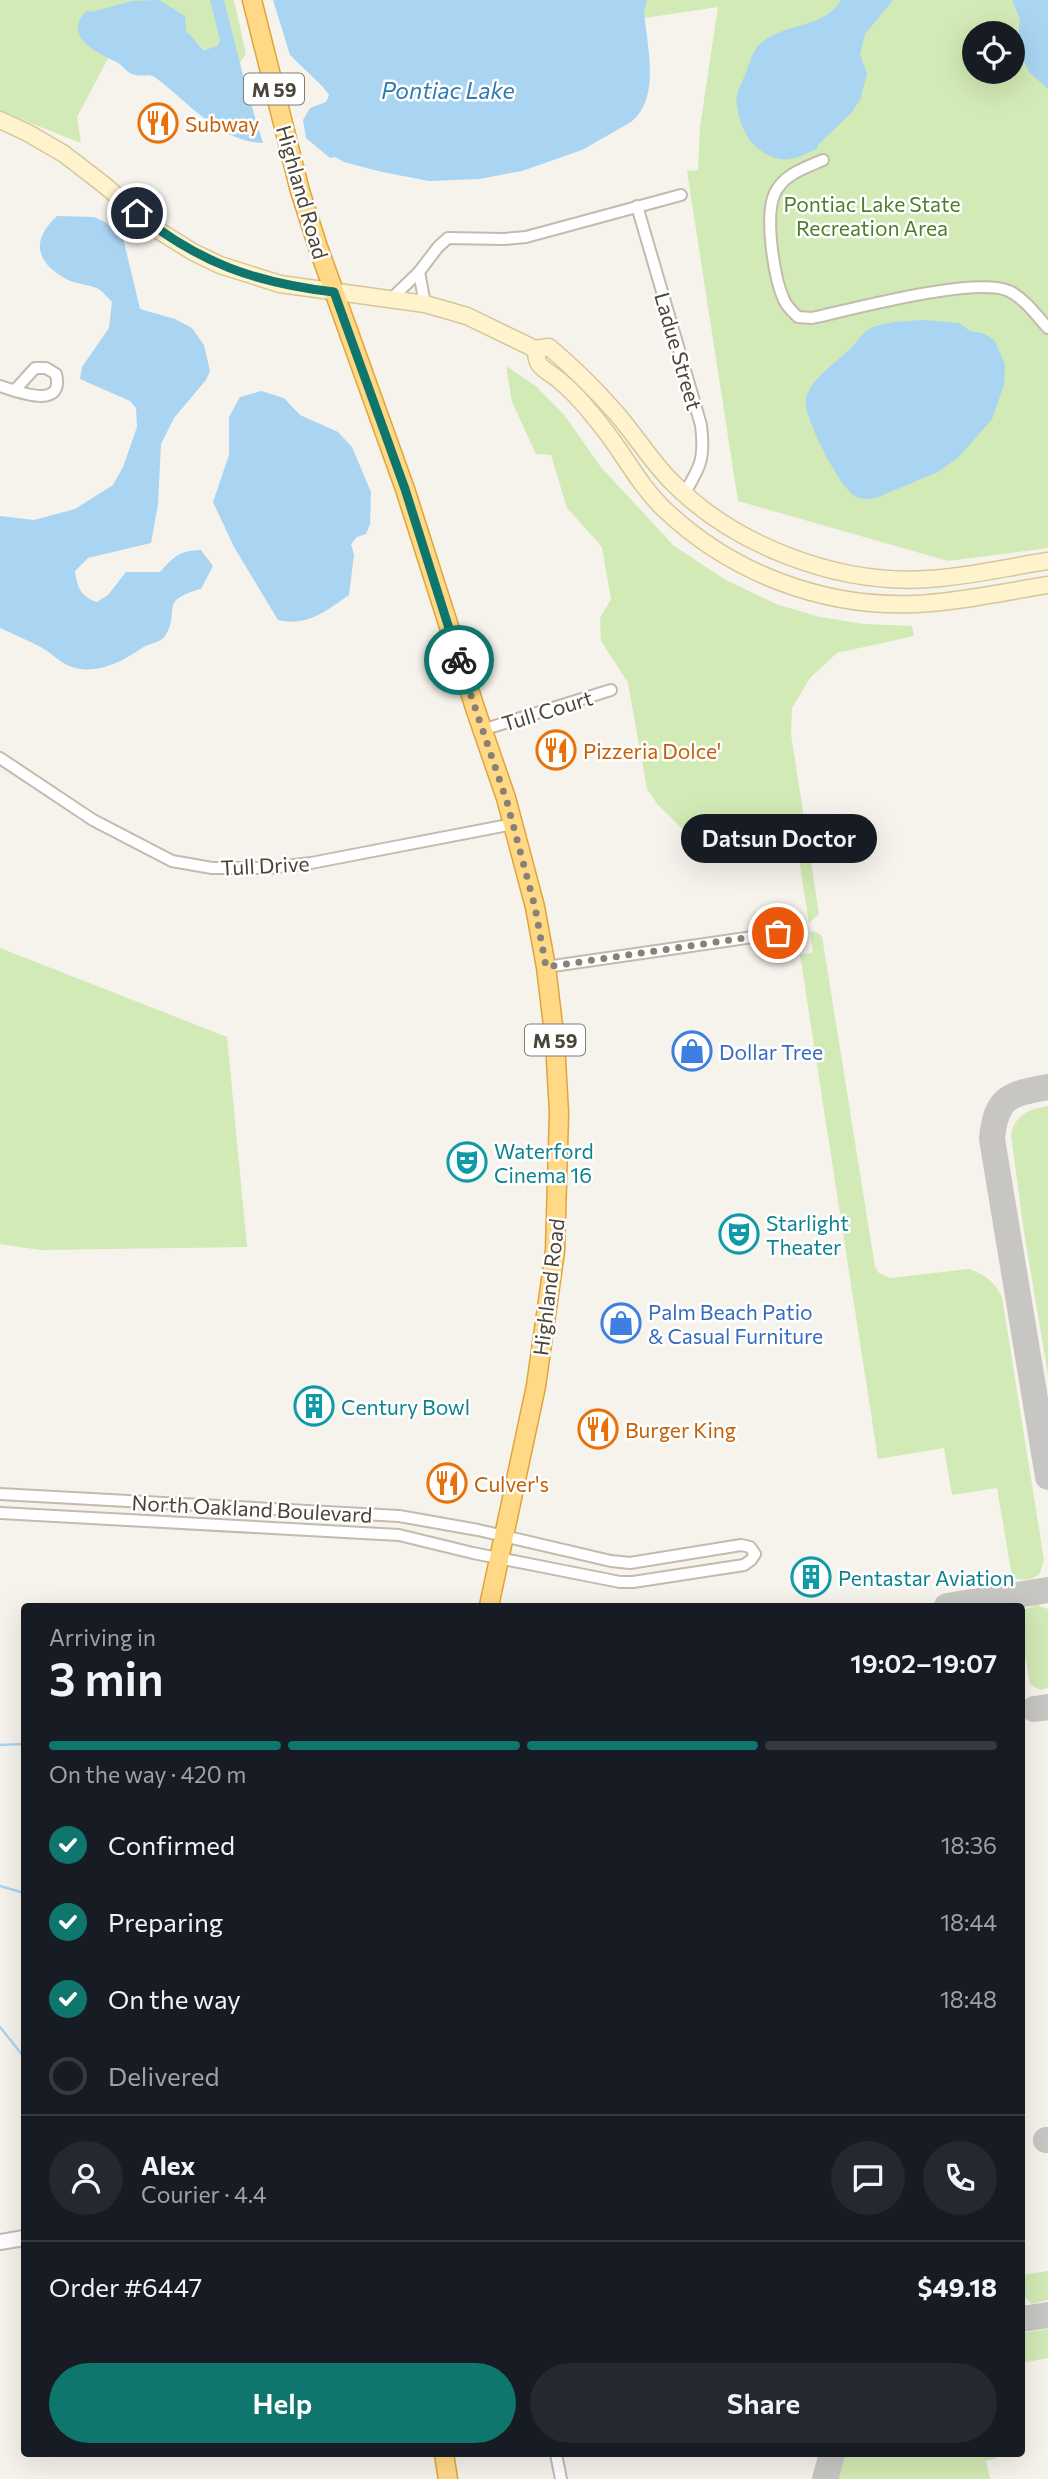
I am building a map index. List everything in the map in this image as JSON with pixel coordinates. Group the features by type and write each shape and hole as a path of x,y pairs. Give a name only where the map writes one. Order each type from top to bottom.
{"highway":[{"name":"Highland Road","path":"252,0 303,199 405,489 513,824 535,907 546,967 555,1042 559,1113 555,1251 536,1386 490,1603"},
{"path":"444,2457 448,2479"}],"main road":[{"path":"0,120 38,138 71,159 156,229 202,257 252,277 280,284 425,304 467,316 535,349 550,346 582,375 684,494 735,530 768,549 805,562 883,579 927,579 1048,561"},
{"path":"535,349 539,364 584,402 635,474 663,508 737,564 785,584 872,604 917,604 1048,585"},
{"path":"584,402 584,397 587,396 597,400 623,433 650,456"},
{"path":"613,441 635,459 667,499 679,504 684,494"}],"street":[{"path":"823,160 783,180 770,207 771,240 780,289 784,302 798,317 812,318 954,289 994,287 1021,298 1048,328"},
{"path":"391,298 419,272 448,238 526,237 681,195"},
{"name":"Ladue Street","path":"637,206 701,425 704,450 699,471 684,494"},
{"path":"419,272 425,304"},
{"path":"0,386 15,390"},
{"name":"Tull Court","path":"482,730 611,690"},
{"name":"Tull Drive","path":"0,758 93,820 172,861 212,868 269,868 311,863 513,824"},
{"path":"546,967 794,931"},
{"name":"North Oakland Boulevard","path":"0,1494 388,1515 630,1563 741,1545 750,1547 755,1554 744,1565 634,1582 612,1581 399,1535 0,1513"},
{"path":"0,2242 21,2238"},
{"path":"557,2457 561,2479"}],"green space":[{"path":"0,0 234,0 246,54 236,68 197,44 111,53 77,117 81,143 0,111"},
{"name":"Pontiac Lake State Recreation Area","path":"547,0 1048,0 1048,548 948,561 738,501 687,171 698,170 700,127 718,7 552,32"},
{"path":"506,366 537,387 565,416 600,466 673,545 724,579 776,604 820,617 864,624 912,626 914,636 837,653 810,678 792,708 791,734 819,914 809,923 796,841 745,848 743,845 706,852 658,805 647,789 628,683 601,641 600,618 611,599 602,547 567,508 551,455 536,454 512,402"},
{"path":"815,931 822,936 875,1267 879,1273 890,1278 969,1269 988,1279 1002,1297 1044,1560 1040,1573 1031,1579 1012,1577 997,1488 952,1495 944,1448 878,1459 800,955 813,952 810,932"},
{"path":"0,948 227,1037 247,1247 40,1250 0,1244"},
{"path":"1048,1106 1048,1374 1023,1226 1011,1134 1020,1117"},
{"path":"1037,1605 1048,1609 1048,1688 1040,1690 1030,1684 1025,1655 1025,1609"},
{"path":"1048,2271 1048,2300 1032,2304 1025,2298 1025,2275"},
{"path":"1048,2329 1048,2358 1025,2362 1025,2333"},
{"path":"841,2457 997,2458 986,2461 990,2479 836,2479"}],"water":[{"path":"159,0 185,16 186,32 205,50 218,46 220,40 210,0 224,0 263,143 232,136 218,128 156,78 130,73 93,49 80,37 79,20 86,11 132,1"},
{"name":"Pontiac Lake","path":"273,0 647,0 644,12 650,71 646,99 631,122 582,150 522,171 479,179 429,181 344,162 335,157 330,158 306,138 303,120 310,108 326,102 329,95 290,55"},
{"path":"841,0 893,0 865,34 860,54 867,74 860,100 817,149 786,159 766,154 752,143 745,133 737,104 738,91 754,52 767,38 824,16"},
{"path":"1012,0 1048,0 1048,89 1030,73 1025,64 1025,21 1020,19"},
{"path":"57,216 94,217 105,222 123,238 140,309 175,319 192,328 204,345 210,371 206,380 174,418 161,444 158,504 151,543 88,558 75,571 81,591 97,602 108,595 126,572 160,572 182,553 201,550 213,566 201,589 187,593 174,603 170,627 163,638 106,667 87,670 67,665 44,649 0,628 0,516 34,520 75,509 113,485 123,467 137,427 136,408 130,401 80,379 82,367 109,328 112,302 102,291 72,282 57,273 43,259 40,243 48,225"},
{"path":"924,320 959,323 970,331 985,334 995,341 1005,364 1004,385 992,419 959,457 938,472 876,498 855,496 840,479 815,433 806,406 809,390 868,330 890,323"},
{"path":"261,391 284,398 300,415 338,432 352,447 371,492 370,524 366,534 357,537 351,544 354,555 349,595 316,616 298,621 278,620 234,547 213,502 229,455 229,417 240,397"}],"waterway":[{"path":"0,1745 21,1744"},
{"path":"0,1886 21,1892"},
{"path":"0,2027 21,2053"}],"taxiway":[{"path":"1048,1087 1015,1095 1001,1105 992,1139 1048,1477"},
{"path":"966,1603 1048,1590"},
{"path":"1034,1709 1048,1707"},
{"path":"1025,2319 1048,2315"},
{"path":"825,2479 831,2457"}],"way so far":[{"path":"459,660 507,802 535,907 546,967 778,933"}],"place":[{"name":"Subway","path":"158,123"},
{"name":"Pizzeria Dolce'","path":"556,750"},
{"name":"Datsun Doctor","path":"778,933"},
{"name":"Dollar Tree","path":"692,1051"},
{"name":"Waterford Cinema 16","path":"467,1162"},
{"name":"Starlight Theater","path":"739,1234"},
{"name":"Palm Beach Patio & Casual Furniture","path":"621,1323"},
{"name":"Century Bowl","path":"314,1406"},
{"name":"Burger King","path":"598,1429"},
{"name":"Culver's","path":"447,1483"},
{"name":"Pentastar Aviation","path":"811,1577"}],"route":[{"path":"137,213 176,242 229,269 280,284 334,292 405,489 459,660"}]}
